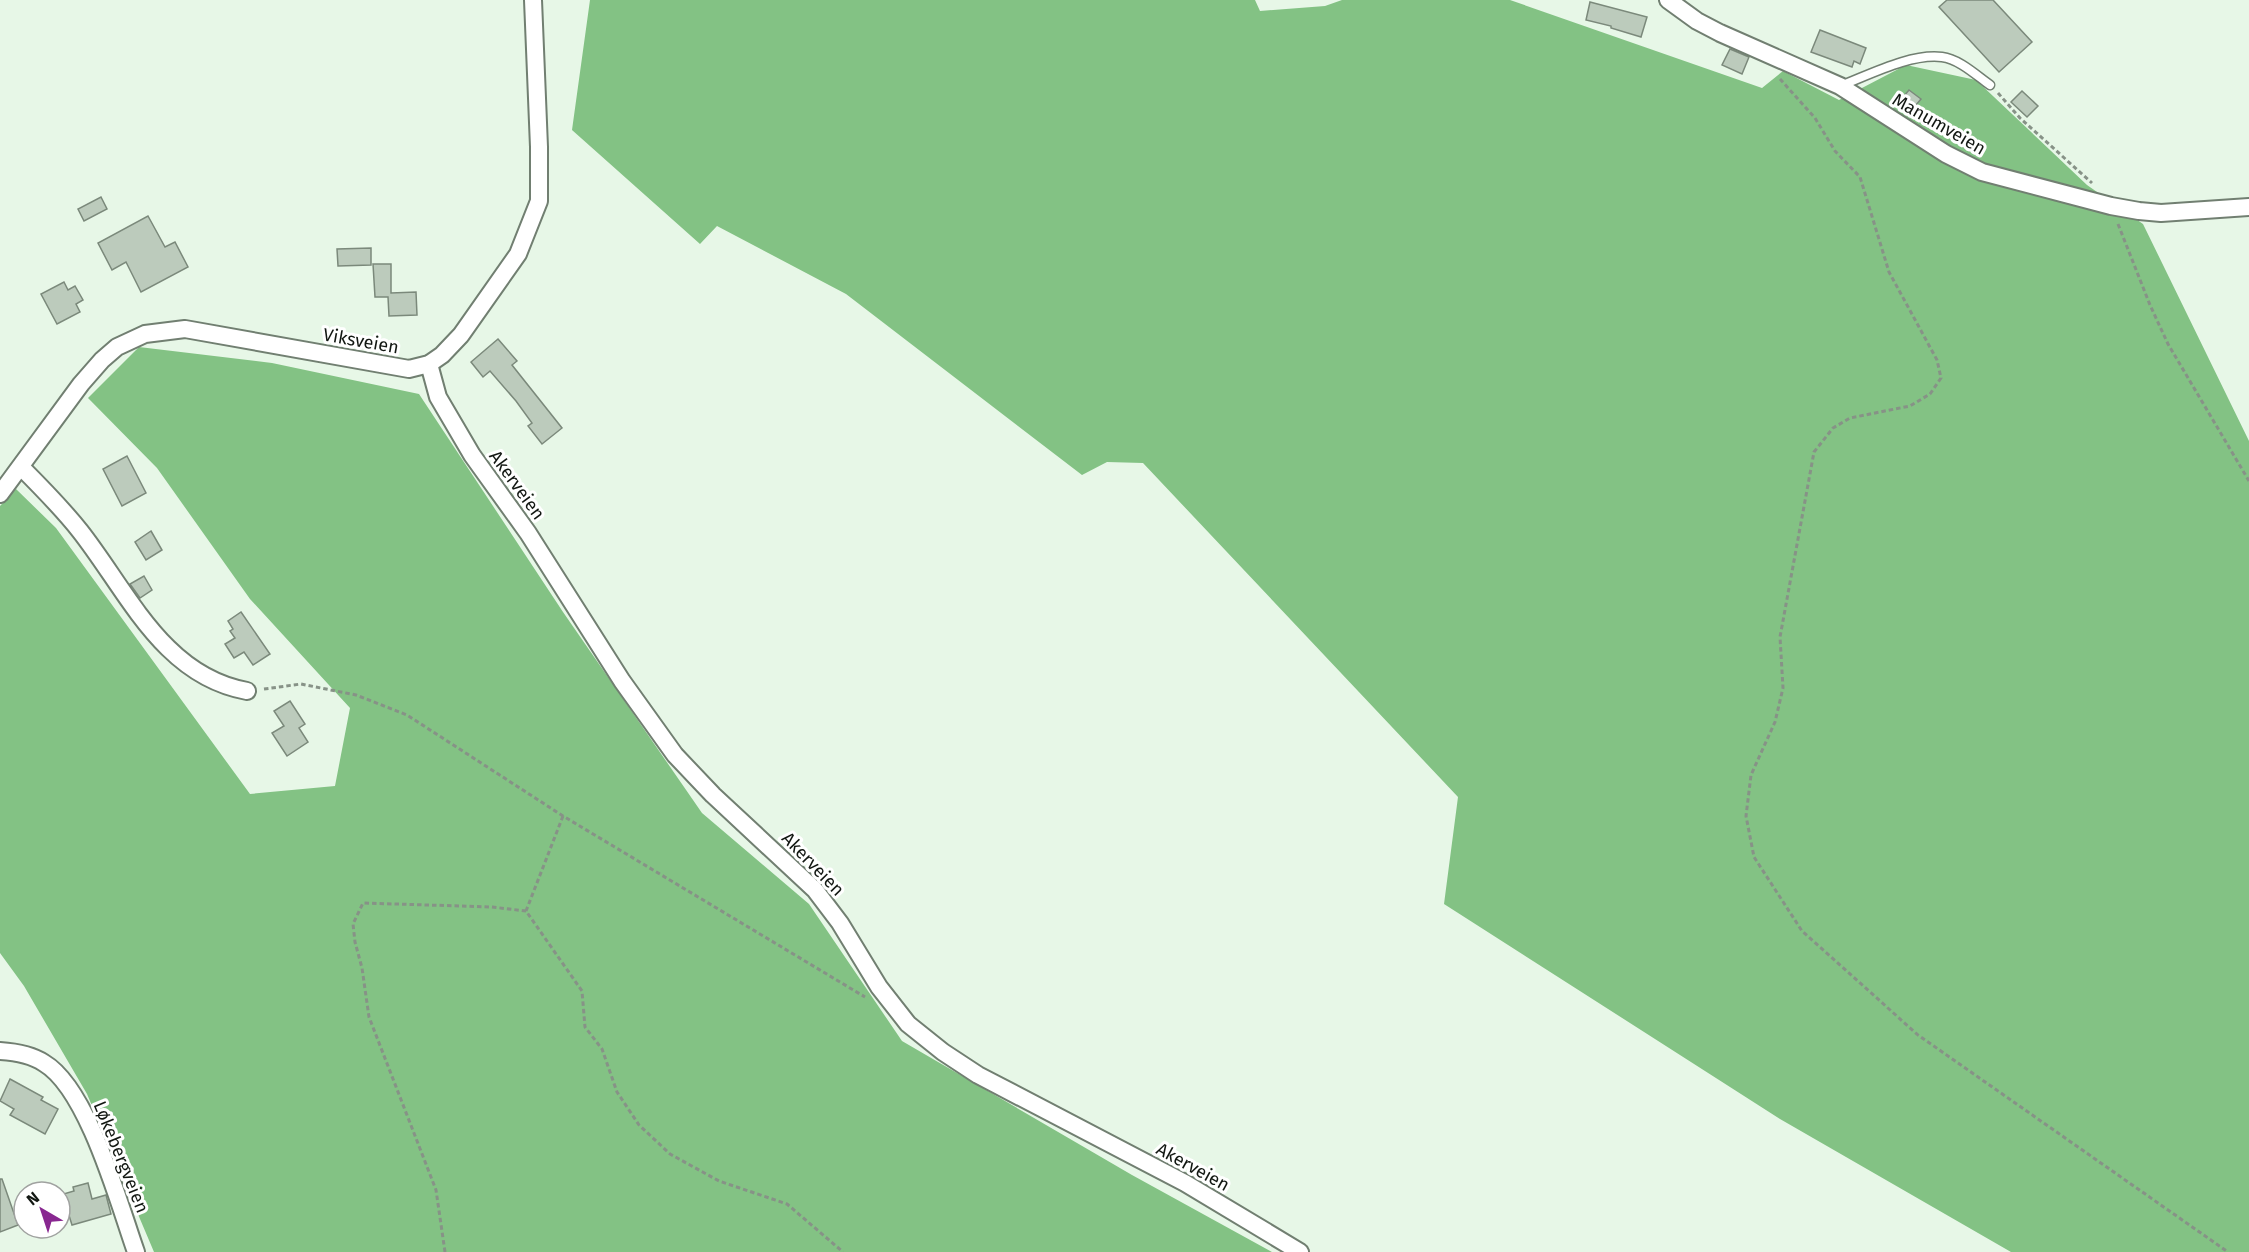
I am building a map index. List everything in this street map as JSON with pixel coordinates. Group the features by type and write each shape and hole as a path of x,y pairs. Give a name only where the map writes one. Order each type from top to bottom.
{"street":[{"path":"429,364 442,355 461,335 495,290 518,254 538,201 539,147 533,0"},
{"name":"Manumveien","path":"1668,0 1697,21 1720,33 1840,87 1946,154 1982,172 2111,206 2161,213 2249,207"},
{"name":"Viksveien","path":"0,494 81,384 102,360 117,347 145,334 185,329 409,369 429,364"},
{"name":"Akerveien","path":"429,364 438,397 472,455 528,533 622,681 675,755 712,795 815,890 840,923 879,987 908,1024 943,1053 978,1075 1185,1183 1300,1252"},
{"path":"21,467 80,531 141,617 178,658 213,682 247,691"},
{"name":"Løkebergveien","path":"0,1051 24,1054 46,1063 67,1085 102,1156 136,1252"}],"lane":[{"path":"1840,87 1916,58 1943,57 1962,65 1990,85"}],"path":[{"path":"1778,77 1815,118 1835,151 1860,177 1889,272 1937,360 1941,378 1930,394 1910,406 1850,418 1833,428 1814,452 1780,637 1783,688 1775,722 1751,775 1746,816 1754,857 1802,931 1918,1035 2228,1252"},
{"path":"1990,85 2020,118 2092,183 2111,206 2150,305 2169,344 2249,481"},
{"path":"247,691 301,684 356,696 407,715 563,816 871,1000"},
{"path":"526,911 563,816"},
{"path":"445,1252 436,1190 369,1017 362,968 352,924 363,903 492,907 526,911 582,991 585,1027 602,1049 617,1092 639,1125 670,1154 709,1175 787,1204 843,1252"}],"green space":[{"path":"590,0 1255,0 1260,11 1325,6 1342,0 1510,0 1762,88 1783,71 1839,100 1906,65 1976,80 2087,185 2143,224 2249,441 2249,1252 2011,1252 1780,1119 1444,904 1458,797 1143,463 1107,462 1082,475 846,294 717,226 700,244 572,130"},
{"path":"139,347 272,363 419,394 563,612 702,813 809,904 902,1041 1132,1175 1272,1252 154,1252 87,1094 24,986 0,953 0,506 16,489 56,528 250,794 335,786 350,708 250,599 157,468 88,398"}],"building":[{"path":"1947,0 1993,0 2032,42 1999,72 1939,7"},
{"path":"1590,2 1647,17 1641,37 1586,20"},
{"path":"1820,30 1866,48 1860,64 1854,61 1852,67 1811,52"},
{"path":"1730,49 1749,57 1742,74 1722,65"},
{"path":"1909,90 1921,99 1910,112 1899,102"},
{"path":"2022,91 2038,106 2027,117 2011,102"},
{"path":"101,197 107,209 84,221 78,209"},
{"path":"148,216 165,247 175,242 188,267 141,292 126,262 112,270 98,243"},
{"path":"371,248 371,265 338,266 337,249"},
{"path":"373,264 391,264 391,293 416,292 417,315 389,316 388,297 375,297"},
{"path":"64,282 68,290 75,286 83,300 76,304 80,312 57,324 41,294"},
{"path":"498,339 517,361 512,365 562,428 542,444 528,426 532,423 516,401 490,371 483,377 471,362"},
{"path":"127,456 146,493 122,506 103,469"},
{"path":"151,531 162,550 146,560 135,542"},
{"path":"144,576 152,590 140,598 130,584"},
{"path":"241,612 270,654 253,665 244,652 234,658 225,644 235,638 230,631 233,629 228,621"},
{"path":"290,701 305,724 299,728 308,742 287,756 272,733 284,726 274,711"},
{"path":"10,1079 43,1097 41,1100 58,1109 45,1134 10,1115 14,1109 0,1101"},
{"path":"0,1179 2,1179 12,1208 12,1227 0,1232"},
{"path":"88,1183 92,1199 106,1195 111,1214 72,1225 73,1187"}]}
